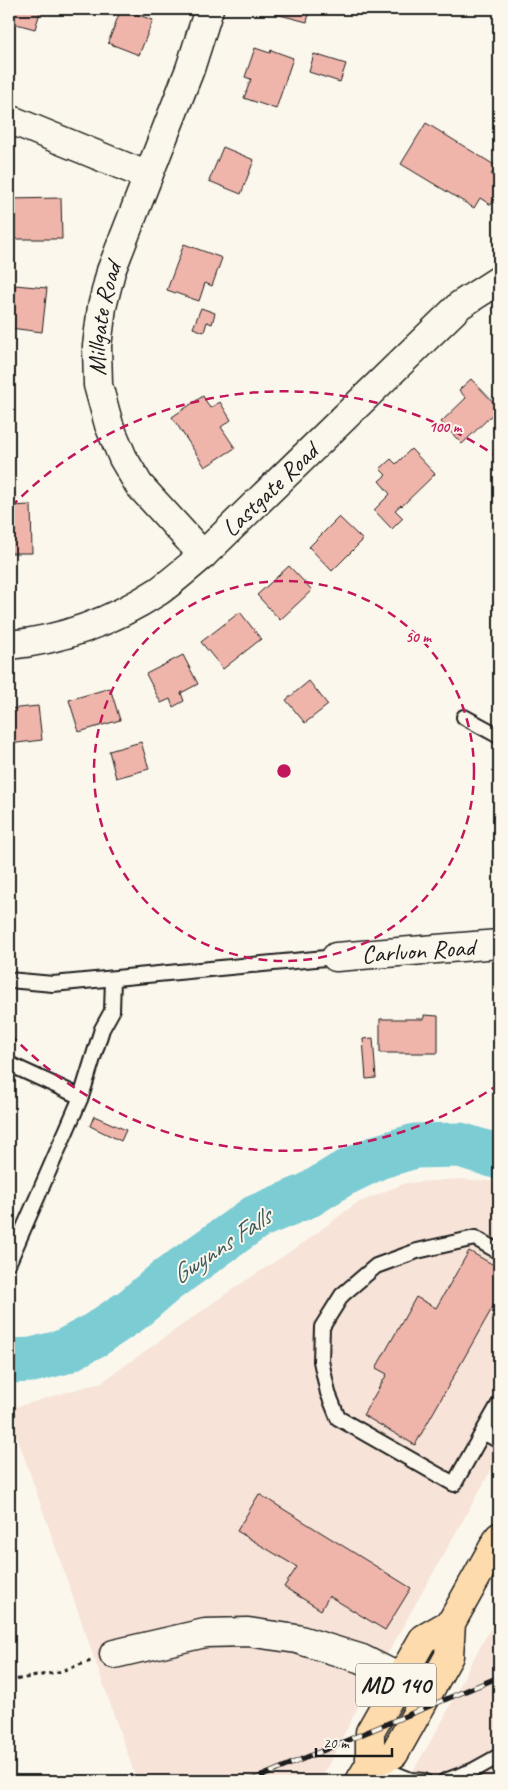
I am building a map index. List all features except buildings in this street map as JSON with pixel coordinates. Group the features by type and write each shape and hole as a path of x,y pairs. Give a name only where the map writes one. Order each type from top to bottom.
{"main road":[{"name":"MD 140","path":"365,1772 394,1754 449,1656 451,1624 499,1537"},
{"name":"MD 140","path":"365,1772 370,1732 400,1678 423,1639 451,1624"}],"street":[{"name":"Millgate Road","path":"203,555 139,485 123,458 109,425 98,385 97,346 102,307 111,271 190,69 209,9"},
{"path":"9,119 148,176"},
{"name":"Lastgate Road","path":"9,645 67,634 113,617 160,590 203,555 460,304 499,280"},
{"name":"Carlvon Road","path":"336,957 499,944"},
{"path":"114,1654 204,1633 248,1632 297,1639 362,1660 400,1678"}],"lane":[{"path":"464,717 499,736"},
{"path":"9,980 53,984 336,957"},
{"path":"9,1262 81,1098 102,1029 112,1011 113,979"},
{"path":"9,1064 81,1098"},
{"path":"499,1252 475,1238 417,1250 376,1266 342,1295 322,1327 321,1361 328,1392 338,1418 454,1484 499,1404"},
{"path":"483,1432 499,1441"},
{"path":"444,1781 472,1771 499,1756"},
{"path":"365,1772 424,1781"}],"path":[{"path":"9,1681 58,1672 114,1654"}],"shaded area":[{"path":"459,1179 499,1182 499,1456 363,1697 320,1781 137,1781 9,1409 102,1382 227,1293 305,1242 355,1204 406,1183"},
{"path":"499,1614 499,1781 407,1781 442,1722 471,1663"}],"waterway":[{"name":"Gwynns Falls","path":"9,1361 32,1360 63,1352 95,1335 132,1310 166,1281 256,1217 309,1195 341,1175 378,1157 415,1146 460,1145 499,1157"}],"railway":[{"path":"250,1781 499,1677"}]}
